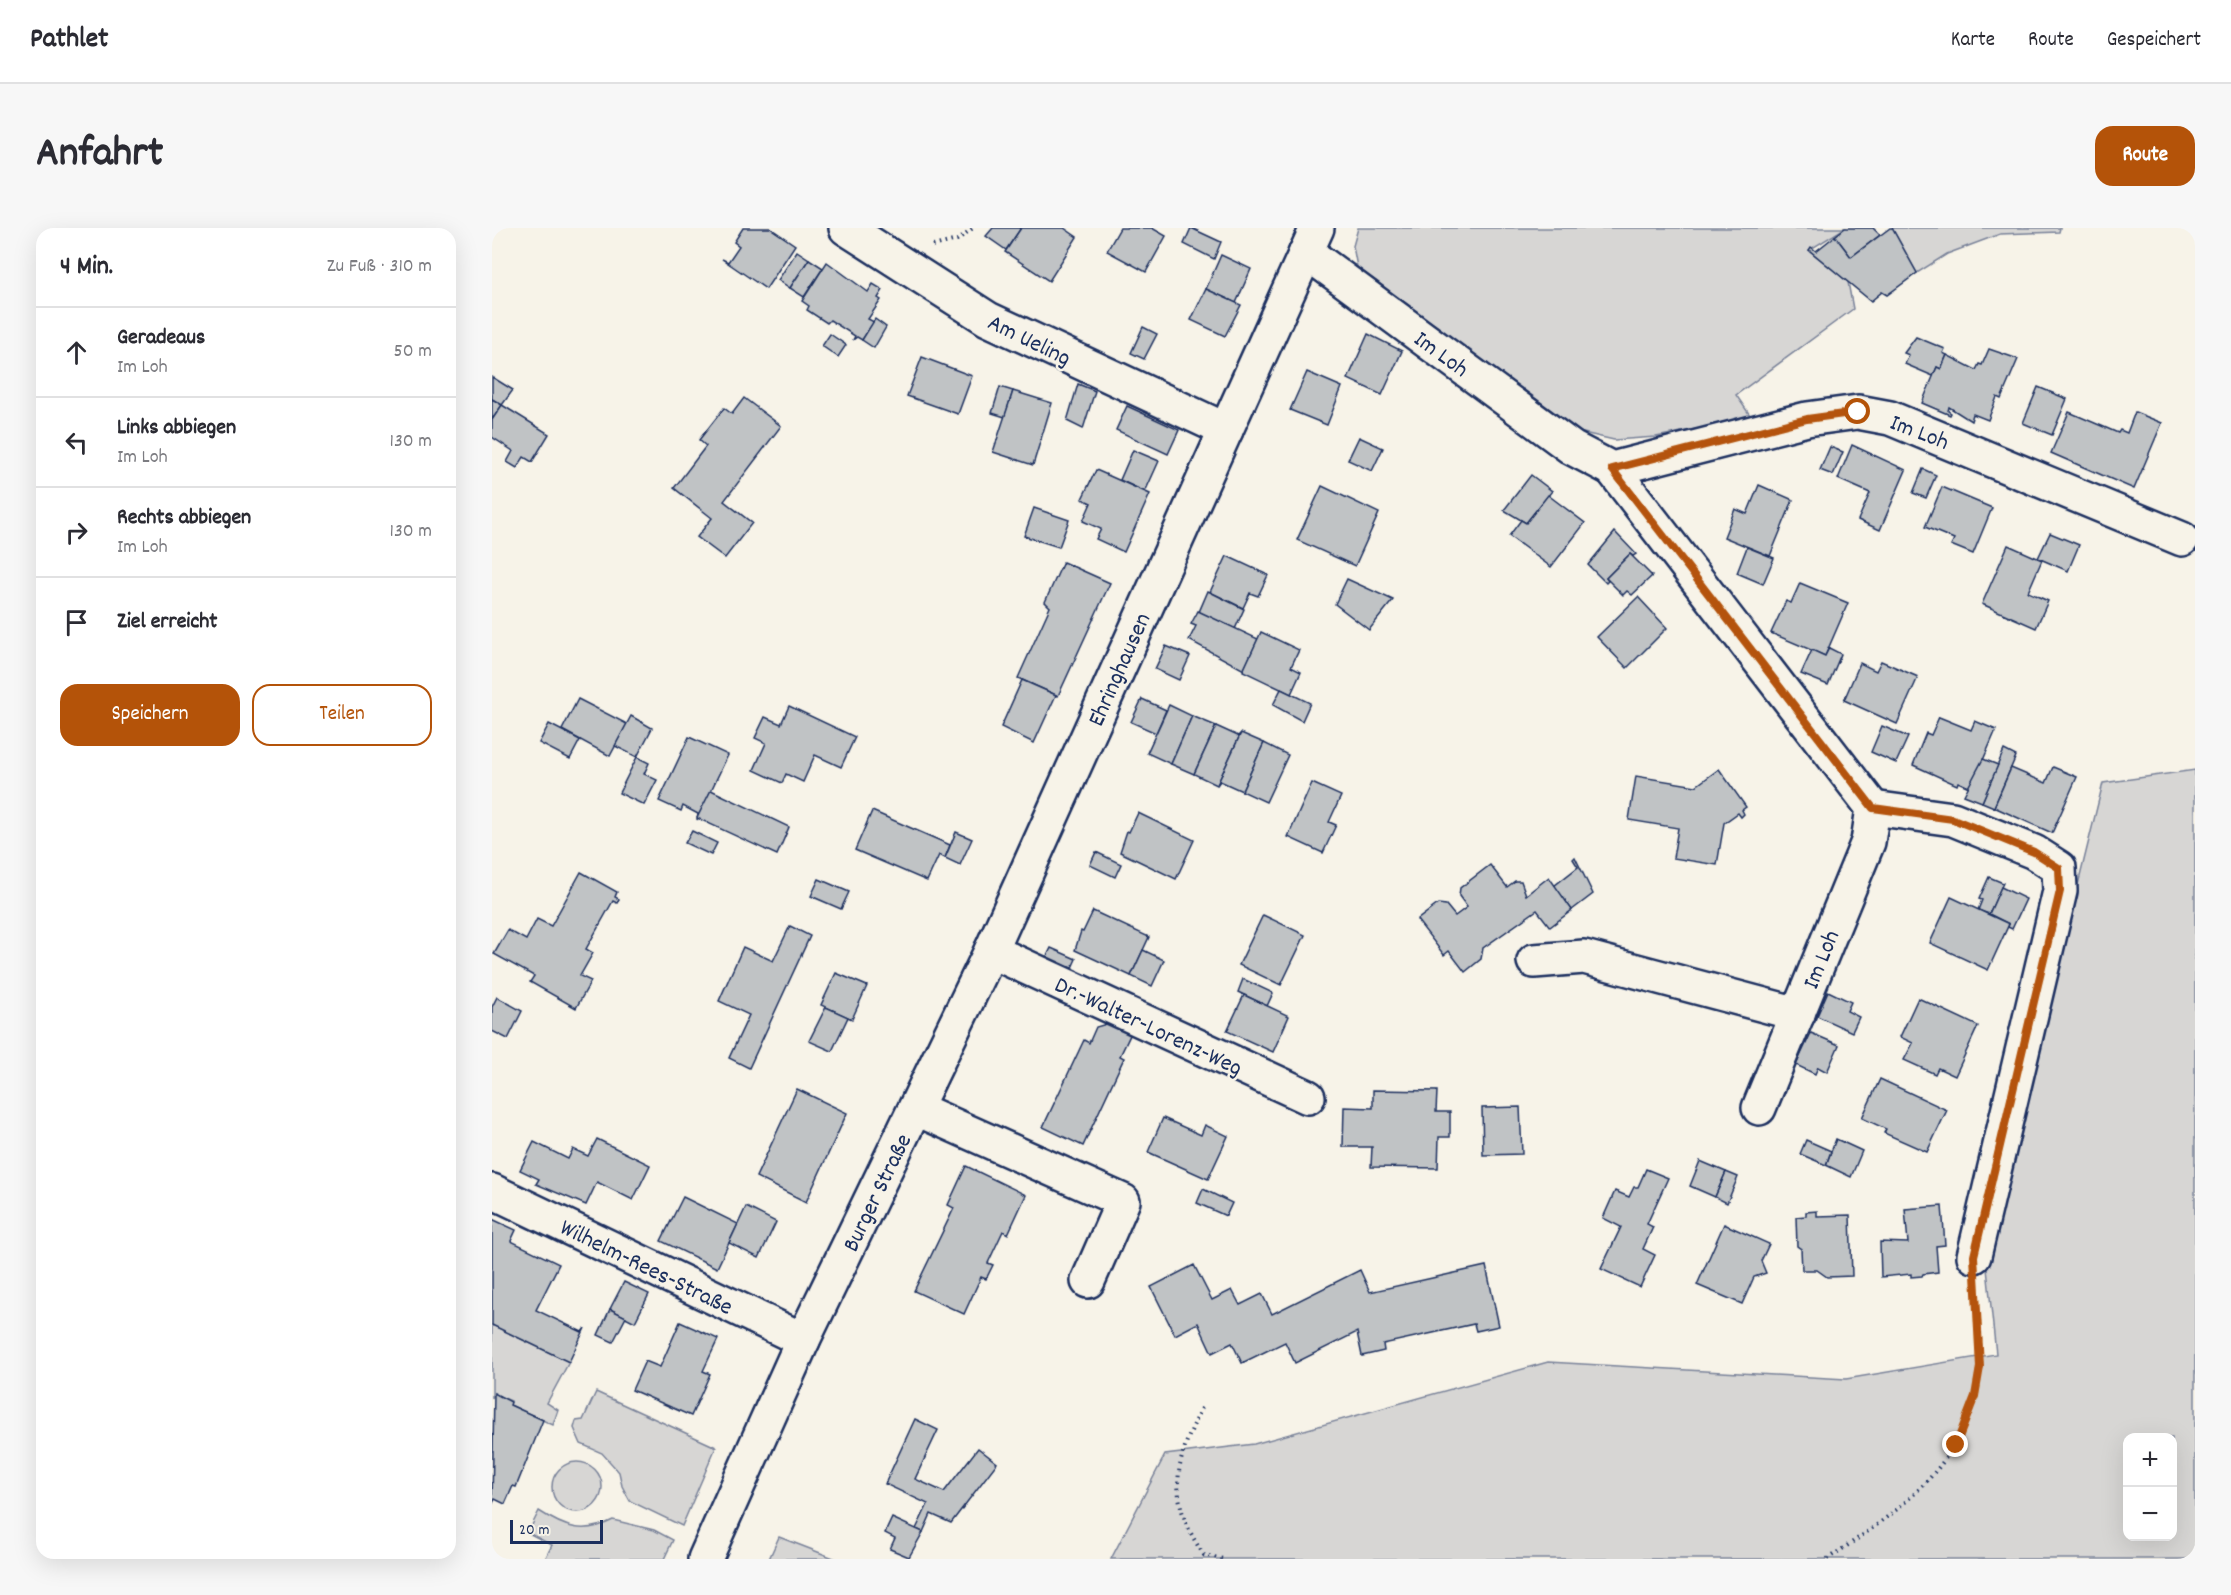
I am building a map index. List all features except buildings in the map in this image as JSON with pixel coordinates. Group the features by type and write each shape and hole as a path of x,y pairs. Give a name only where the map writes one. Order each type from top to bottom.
{"street":[{"name":"Am Ueling","path":"846,228 987,319 1226,430"},
{"name":"Ehringhausen","path":"916,1109 991,951 1311,240"},
{"name":"Im Loh","path":"1311,240 1572,448 1612,469 1873,808 1868,842 1760,1108"},
{"name":"Im Loh","path":"1612,469 1807,419 1858,412 1890,418 2182,539"},
{"path":"1873,808 1953,819 2034,852 2059,868 2060,891 1974,1256"},
{"name":"Dr.-Walter-Lorenz-Weg","path":"991,951 1308,1097"},
{"path":"1534,962 1584,957 1798,1014"},
{"name":"Burger Straße","path":"705,1559 803,1340 916,1109 1123,1201 1088,1281"},
{"name":"Wilhelm-Rees-Straße","path":"492,1191 803,1340"}],"path":[{"path":"1827,1559 1883,1522 1919,1491 1956,1445 1975,1396 1980,1367 1974,1256"},
{"path":"1202,1408 1185,1440 1177,1489 1187,1529 1204,1555 1223,1559"}],"shaded area":[{"path":"1358,228 1845,228 1809,250 1848,282 1853,309 1736,395 1752,418 1656,437 1614,440 1579,432 1357,267 1353,246"},
{"path":"1892,228 2060,228 2059,232 2000,234 1947,254 1917,273"},
{"path":"2195,770 2195,1559 1111,1559 1165,1455 1254,1444 1548,1362 1846,1379 1996,1354 1986,1259 2103,783"},
{"path":"492,1325 569,1362 547,1403 558,1410 553,1425 510,1405 511,1401 494,1394 492,1398"},
{"path":"596,1392 716,1447 682,1526 630,1501 622,1486 619,1472 602,1453 581,1444 574,1428 576,1421 583,1420"},
{"path":"572,1462 582,1462 595,1469 602,1482 602,1492 595,1505 582,1512 572,1512 563,1508 556,1501 552,1492 552,1482 556,1473 563,1466"},
{"path":"539,1511 557,1522 575,1528 603,1525 613,1520 654,1530 673,1540 664,1559 545,1559 552,1545 528,1533"},
{"path":"779,1537 836,1559 769,1559"}],"route":[{"path":"1858,412 1807,419 1612,469 1873,808 1953,819 2034,852 2059,868 2060,891 1974,1256 1980,1367 1975,1396 1956,1445"}]}
